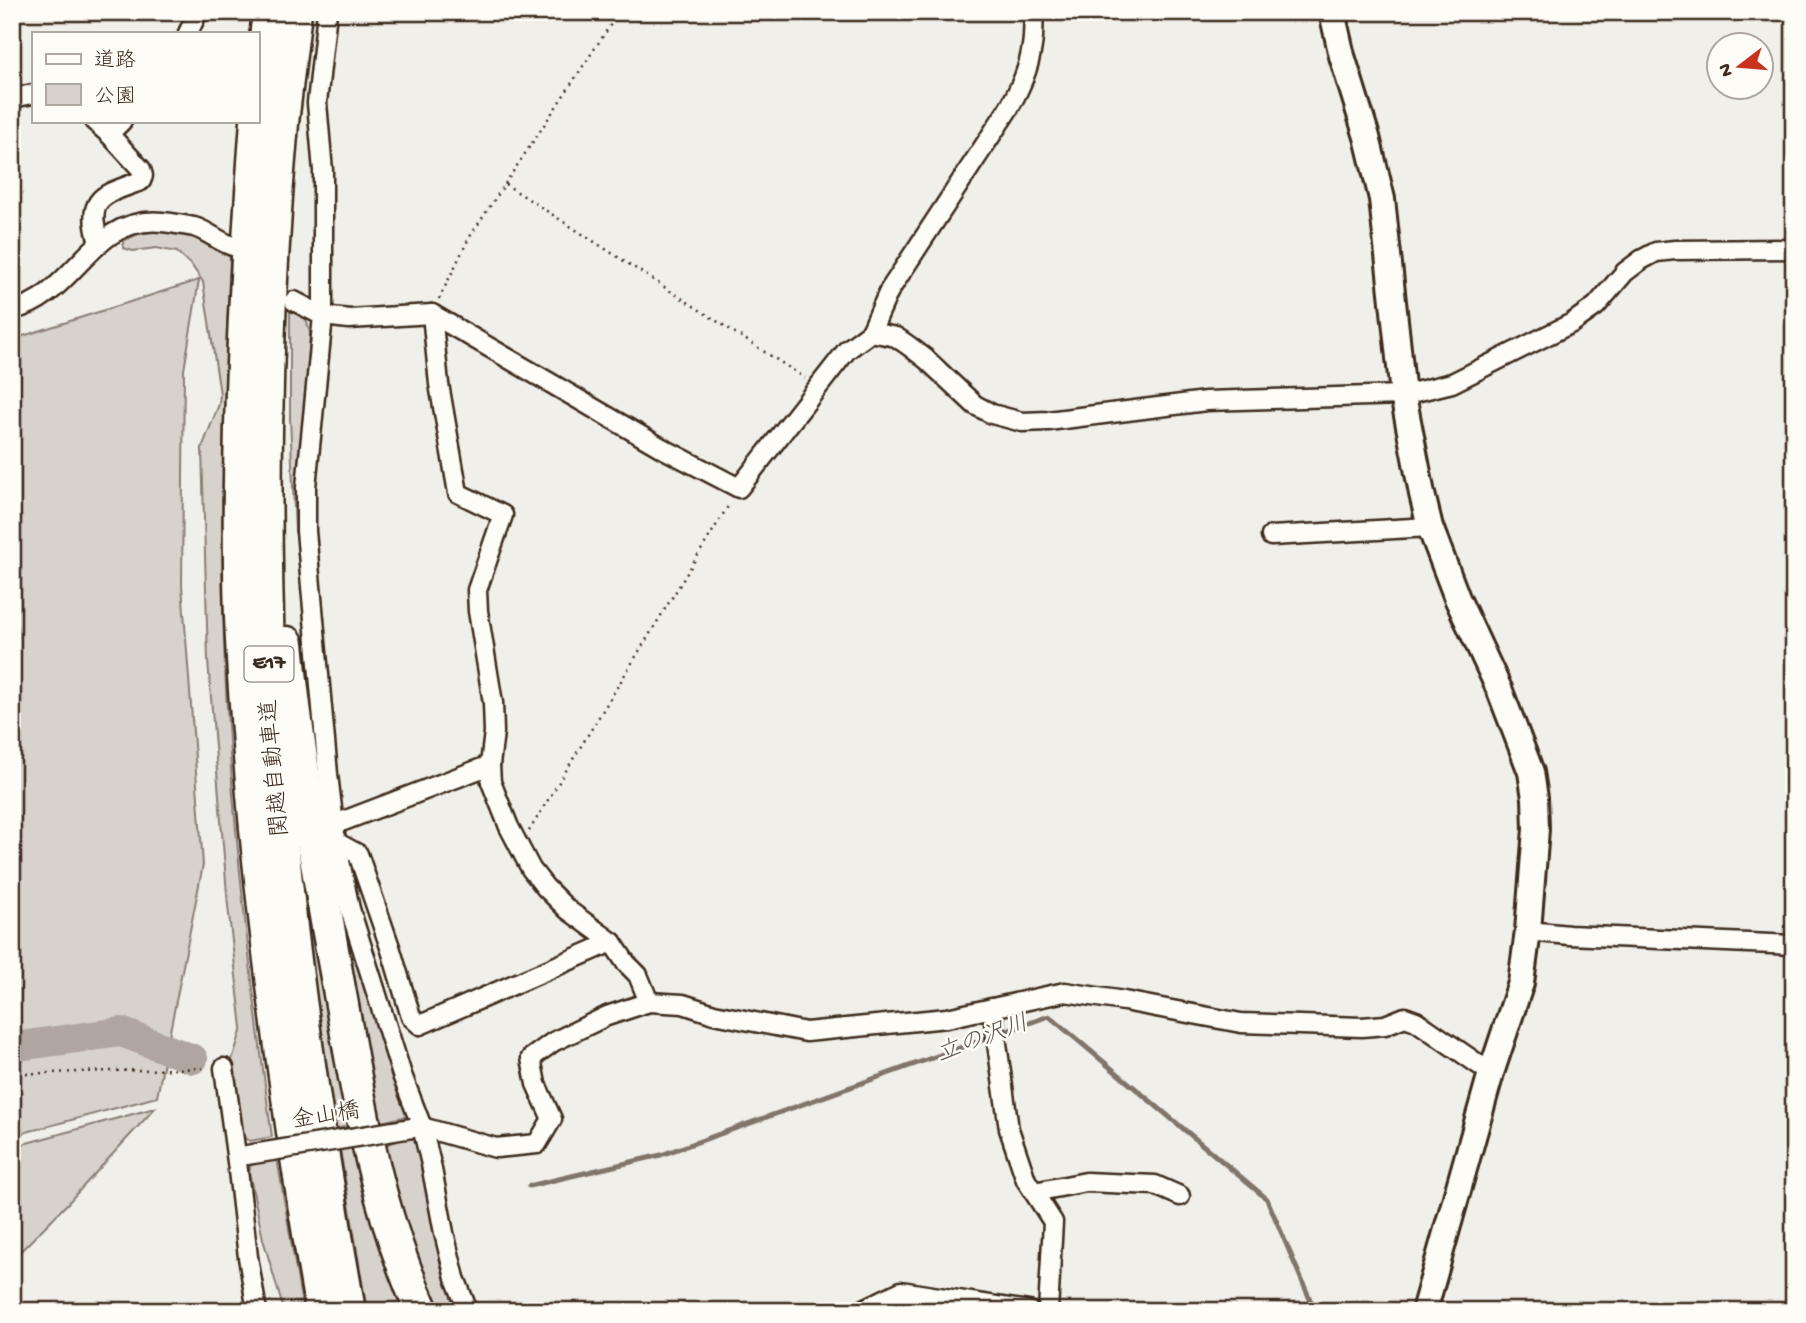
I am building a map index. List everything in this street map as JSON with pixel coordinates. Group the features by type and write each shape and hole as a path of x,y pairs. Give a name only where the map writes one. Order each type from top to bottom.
{"highway":[{"name":"関越自動車道","path":"259,100 269,12"},
{"name":"関越自動車道","path":"295,12 274,229 268,349 266,570 269,683 293,950 307,1057 349,1311"},
{"name":"関越自動車道","path":"257,122 243,343 241,422 240,568 245,692 269,961 322,1311"},
{"path":"268,349 283,603 290,674 317,861 348,1042 372,1159 395,1243 422,1311"}],"street":[{"path":"188,32 198,12"},
{"path":"327,12 317,103 323,172 323,316 306,486 306,531 335,834 350,909 417,1128 431,1164 455,1278 468,1311"},
{"path":"294,301 323,316 349,319 432,314 662,448 739,488 847,350 871,332 889,291 1009,108 1024,79 1032,45 1034,12"},
{"path":"1332,12 1382,199 1403,395 1430,527 1457,598 1500,691 1531,772 1535,798 1536,828 1521,983 1491,1073 1424,1311"},
{"path":"12,98 32,94"},
{"path":"95,122 141,169 143,176 141,181 104,195 96,206 93,216 99,243"},
{"path":"108,134 121,122"},
{"path":"12,310 40,300 99,243 140,222 161,222 196,228 223,244 233,246"},
{"path":"871,332 896,337 909,346 975,405 992,414 1023,422 1206,401 1403,395 1452,383 1572,323 1596,306 1625,272 1656,252 1794,249"},
{"path":"432,314 439,384 458,493 503,515 477,590 493,703 491,782 531,869 569,910 612,942 638,975 649,1002"},
{"path":"1271,536 1430,527"},
{"path":"335,834 490,765"},
{"path":"335,834 358,854 411,1017 421,1025 612,942"},
{"path":"1528,931 1794,945"},
{"path":"417,1128 496,1148 537,1144 552,1119 536,1084 531,1058 553,1042 607,1016 649,1002 683,1004 715,1014 806,1032 947,1018 1065,992 1241,1023 1362,1027 1385,1026 1405,1017 1416,1021 1491,1073"},
{"path":"992,1008 1009,1129 1026,1180 1053,1222 1048,1311"},
{"path":"224,1068 242,1158 248,1257 257,1311"},
{"name":"金山橋","path":"242,1158 417,1128"},
{"path":"1034,1192 1086,1182 1155,1185 1180,1196"},
{"path":"865,1311 866,1308 901,1291 1029,1311"}],"path":[{"path":"432,314 469,238 619,12"},
{"path":"505,184 819,387"},
{"path":"512,831 530,831 739,488"},
{"path":"12,1073 224,1068"}],"green space":[{"path":"160,230 193,237 230,257 222,515 225,669 243,904 272,1137 250,1141 243,1137 231,1063 242,1028 228,906 208,661 202,448 219,404 220,394 203,282 192,266 177,252 156,248 133,251 123,248 123,241 138,234"},
{"path":"199,280 184,370 182,585 203,865 157,1097 12,1136 12,336 23,336"},
{"path":"290,308 306,319 310,333 295,532 290,418"},
{"path":"296,793 353,1125 336,1129 313,986"},
{"path":"339,891 383,1043 408,1116 376,1123 335,893"},
{"path":"155,1108 67,1204 12,1260 12,1147"},
{"path":"414,1136 460,1311 435,1311 420,1277 381,1146"},
{"path":"355,1145 406,1311 367,1311 340,1149"},
{"path":"277,1158 303,1311 284,1311 263,1239 249,1172 251,1164"}],"waterway":[{"name":"立の沢川","path":"529,1186 661,1155 1049,1016 1267,1199 1315,1311"},
{"name":"立の沢川","path":"12,1047 121,1032 193,1059"}]}
